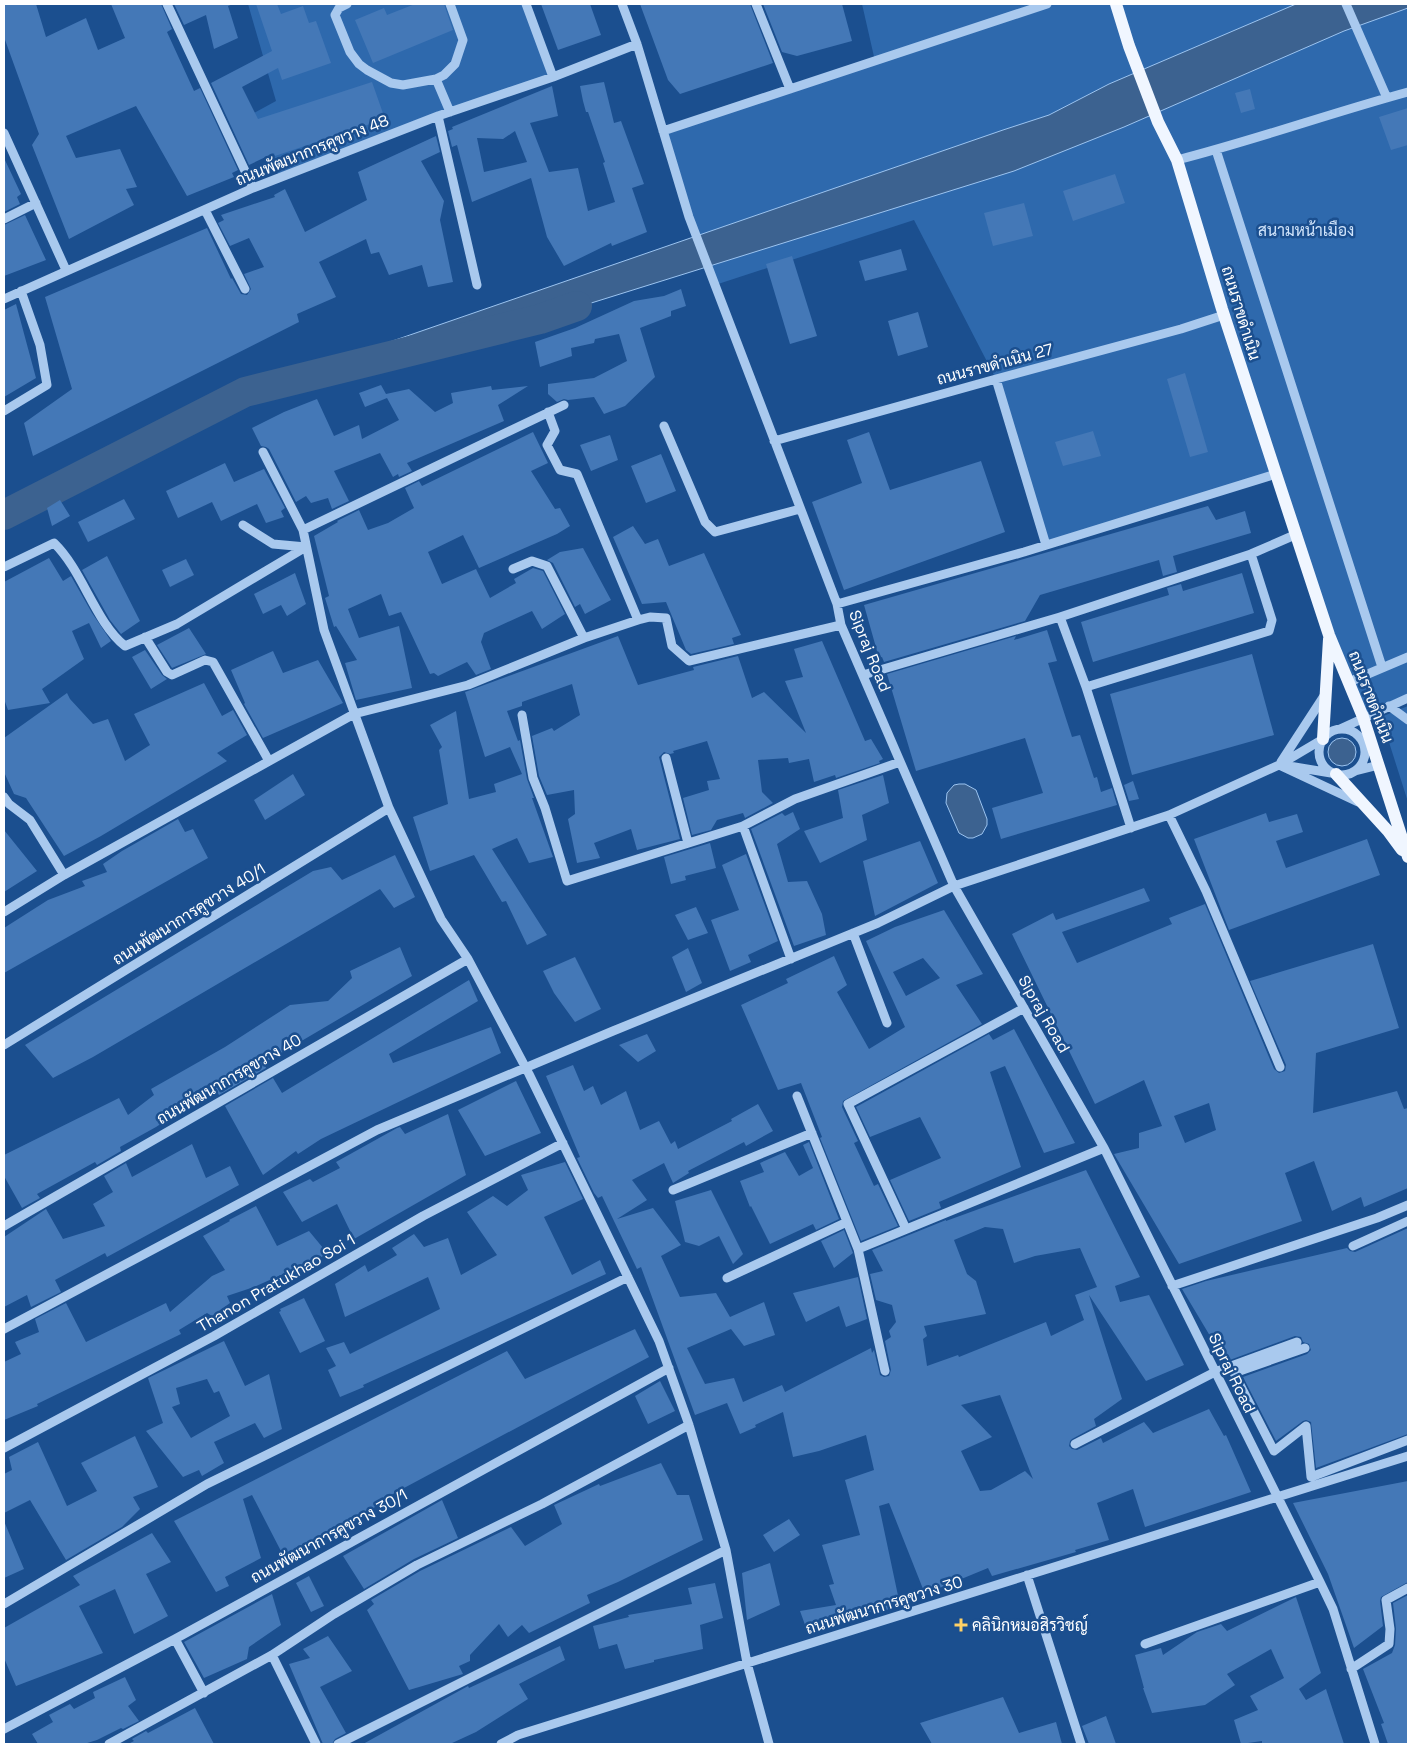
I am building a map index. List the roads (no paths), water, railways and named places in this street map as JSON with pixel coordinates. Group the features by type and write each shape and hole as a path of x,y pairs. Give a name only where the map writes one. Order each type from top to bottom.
{"main road":[{"name":"ถนนราขดำเนิน","path":"1116,4 1129,46 1158,122 1177,160 1224,315 1276,474 1330,635 1363,717 1408,858"},
{"name":"ถนนราขดำเนิน","path":"1323,739 1330,635"},
{"name":"ถนนราขดำเนิน","path":"1336,774 1388,831 1408,858"}],"street":[{"path":"167,4 253,188"},
{"path":"347,4 338,8 335,15 350,52 359,64 367,70 391,83 403,85 436,79 455,64 462,40 450,4"},
{"path":"526,4 552,77"},
{"name":"Sipraj Road","path":"622,4 637,44 689,217 836,604 841,625 900,762 954,886 1104,1148 1320,1582 1333,1609 1375,1744"},
{"path":"756,4 790,89"},
{"path":"663,131 1047,4"},
{"path":"1346,4 1387,98"},
{"name":"ถนนพัฒนาการคูขวาง 48","path":"4,299 253,188 438,116 552,77 637,44"},
{"path":"436,79 450,112"},
{"path":"1177,160 1408,92"},
{"path":"438,116 477,285"},
{"path":"4,133 66,270"},
{"path":"1216,150 1382,667"},
{"path":"4,219 36,203"},
{"path":"205,210 245,289"},
{"path":"4,410 47,385 40,344 21,290"},
{"name":"ถนนราขดำเนิน 27","path":"774,441 996,378 1181,329 1224,315"},
{"path":"996,378 1046,545"},
{"path":"303,530 564,405"},
{"path":"548,412 555,430 547,445 560,470 577,474 638,620"},
{"path":"664,426 704,522 715,532 800,509"},
{"path":"262,452 303,530 324,630 389,808 441,919 468,959 563,1143 659,1341 689,1426 726,1550 747,1663 769,1744"},
{"path":"836,604 1046,545 1276,474"},
{"path":"243,525 273,544 306,547"},
{"path":"863,675 1060,617 1251,554 1297,534"},
{"path":"4,567 54,543 66,554 110,631 125,646 177,624 306,547"},
{"path":"1086,687 1269,632 1272,620 1251,554"},
{"path":"513,569 532,561 547,566 584,638"},
{"path":"4,912 64,875 354,714 468,685 584,638 650,617 666,618 672,646 689,661 841,625"},
{"path":"1060,617 1086,687 1131,828"},
{"path":"145,638 167,672 172,675 205,660 213,662 269,761"},
{"path":"1349,682 1408,657"},
{"path":"1279,765 1327,692"},
{"path":"4,1329 377,1130 878,923 954,886 1169,815 1279,765 1323,739 1328,734 1408,698"},
{"path":"1390,706 1408,720"},
{"path":"522,715 533,778 545,808 567,881 743,826 795,799 900,762"},
{"path":"1340,729 1353,732 1362,741 1364,748 1363,761 1355,771"},
{"path":"1323,739 1320,746 1320,760 1330,771 1336,774"},
{"path":"666,758 688,843"},
{"path":"1279,765 1342,775 1379,765"},
{"path":"1279,765 1364,804"},
{"path":"5,803 30,820 64,875"},
{"name":"ถนนพัฒนาการคูขวาง 40/1","path":"4,1045 389,808"},
{"path":"1169,815 1206,891 1280,1067"},
{"path":"743,826 791,959"},
{"path":"853,933 887,1023"},
{"name":"ถนนพัฒนาการคูขวาง 40","path":"4,1226 468,959"},
{"path":"906,1229 848,1104 1024,1008"},
{"path":"797,1096 858,1249 885,1371"},
{"path":"673,1190 812,1133"},
{"name":"Thanon Pratukhao Soi 1","path":"4,1448 214,1336 423,1216 563,1143"},
{"path":"858,1249 1104,1148"},
{"path":"1172,1286 1377,1218 1408,1205"},
{"path":"1353,1246 1408,1221"},
{"path":"727,1278 847,1222"},
{"path":"4,1604 207,1484 628,1277"},
{"path":"1076,1444 1215,1372 1301,1345 1234,1373 1274,1451 1306,1426 1311,1477 1408,1440"},
{"name":"ถนนพัฒนาการคูขวาง 30/1","path":"4,1729 175,1639 668,1368"},
{"path":"109,1744 272,1655 334,1614 417,1565 542,1504 689,1426"},
{"name":"ถนนพัฒนาการคูขวาง 30","path":"501,1744 518,1735 1408,1456"},
{"path":"338,1744 726,1550"},
{"path":"1027,1575 1081,1744"},
{"path":"1145,1644 1320,1582"},
{"path":"1351,1669 1389,1644 1390,1629 1386,1600 1408,1588"},
{"path":"175,1639 204,1693"},
{"path":"272,1655 316,1744"}],"waterway":[{"path":"4,515 245,392 540,319 577,306"}],"place":[{"name":"คลินิกหมอสิรวิชญ์","path":"961,1625"}],"park label":[{"name":"สนามหน้าเมือง","path":"1306,230"}]}
